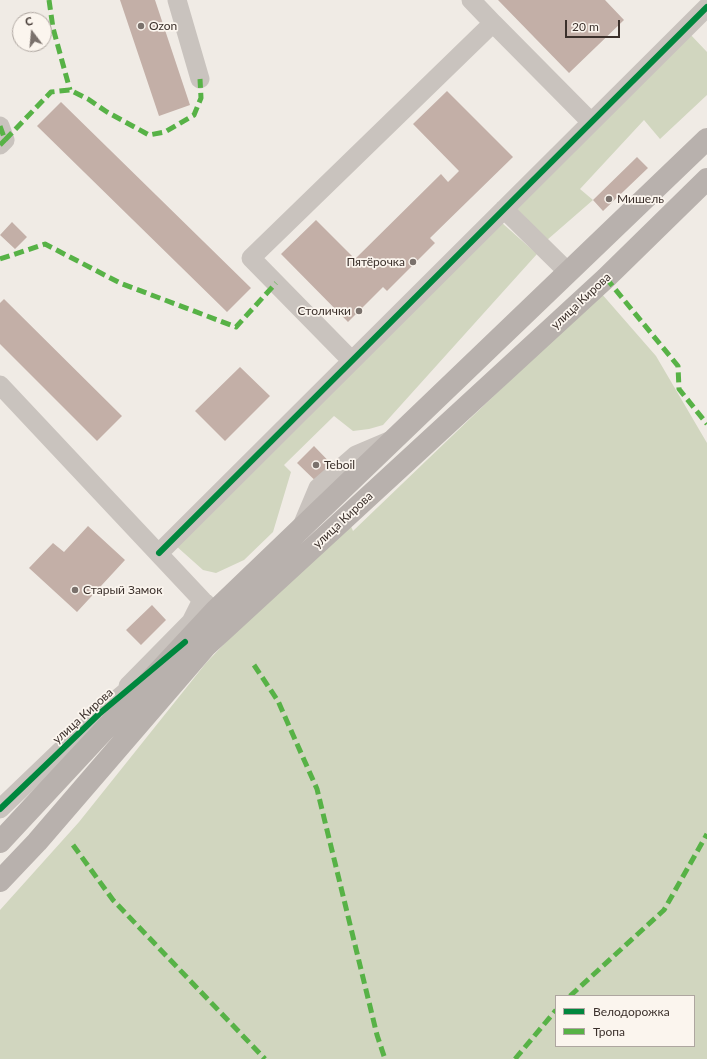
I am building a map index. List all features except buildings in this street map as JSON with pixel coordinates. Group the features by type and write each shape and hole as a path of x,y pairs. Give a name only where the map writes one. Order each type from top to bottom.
{"main road":[{"name":"улица Кирова","path":"0,842 185,642 215,612 707,139"},
{"name":"улица Кирова","path":"0,881 37,842 205,647 215,612 606,278 707,181"}],"street":[{"path":"177,0 200,79"},
{"path":"471,0 591,122"},
{"path":"159,553 707,7"},
{"path":"352,361 251,258 493,22"},
{"path":"0,126 5,140 0,144"},
{"path":"504,209 568,272"},
{"path":"0,385 215,612"},
{"name":"улица Кирова","path":"0,809 100,714 191,622 215,612"},
{"name":"улица Кирова","path":"100,714 185,642"}],"green space":[{"path":"689,33 707,52 707,95 660,139 644,120 580,189 593,200 547,240 516,208"},
{"path":"502,223 537,254 383,425 353,431 334,416 284,465 291,472 273,532 244,560 216,573 203,570 175,545"},
{"path":"601,293 656,356 707,443 707,1059 0,1059 0,910 79,822 206,663 229,639 350,524 353,531"}],"marked path":[{"path":"49,0 53,28 70,90"},
{"path":"5,140 51,92 70,90 149,135 165,132 194,115 201,98 200,79"},
{"path":"0,126 5,140 0,145"},
{"path":"0,259 45,244 120,283 236,327 276,283"},
{"path":"606,278 678,366 679,389 707,424"},
{"path":"254,665 278,701 317,789 377,1035 385,1059"},
{"path":"571,995 664,910 707,834"},
{"path":"73,845 113,900 265,1059"},
{"path":"515,1059 555,1011"}],"cycle path":[{"path":"159,553 707,7"},
{"path":"0,809 99,714 185,642"}],"place":[{"name":"Ozon","path":"141,26"},
{"name":"Мишель","path":"609,199"},
{"name":"Пятёрочка","path":"413,262"},
{"name":"Столички","path":"359,311"},
{"name":"Teboil","path":"316,465"},
{"name":"Старый Замок","path":"75,590"}]}
